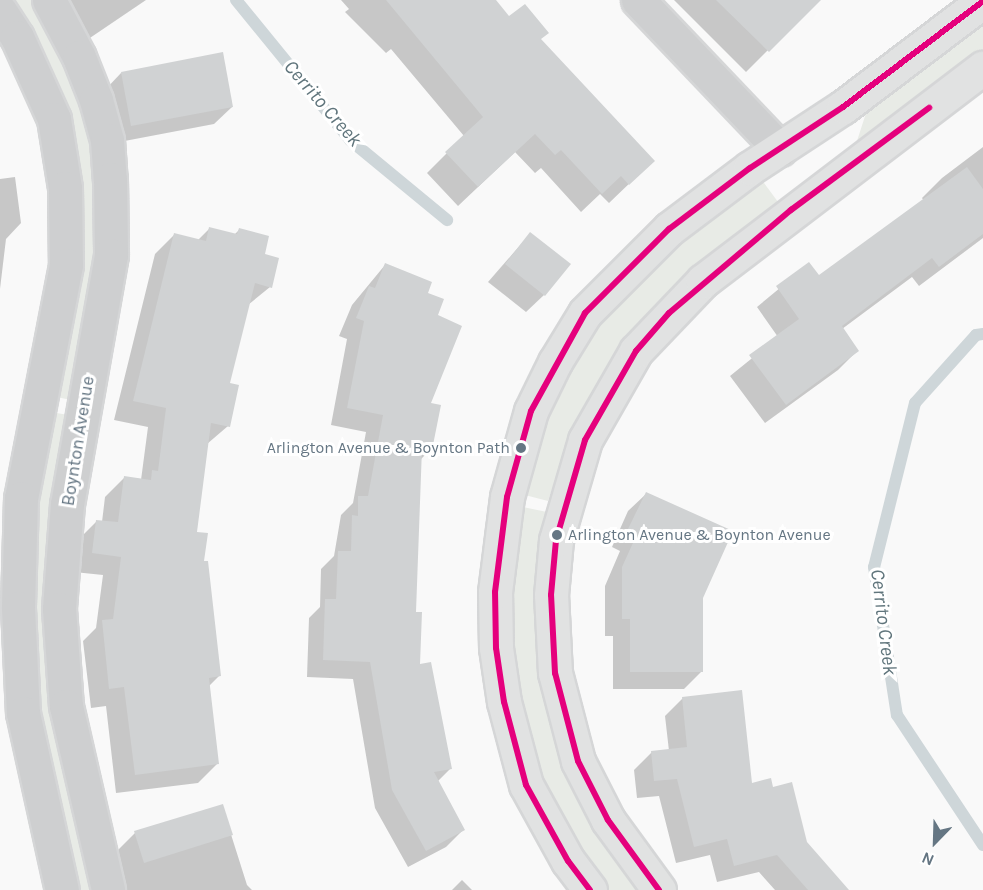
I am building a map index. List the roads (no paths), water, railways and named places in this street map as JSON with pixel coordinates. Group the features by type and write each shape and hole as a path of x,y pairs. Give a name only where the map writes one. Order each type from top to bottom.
{"main road":[{"path":"590,890 568,861 526,784 504,702 496,648 495,592 507,497 519,450 550,371 585,313 669,229 780,148 843,107 983,2"},
{"path":"659,890 608,820 578,761 555,673 551,595 556,540 585,440 636,351 703,280 983,68"}],"street":[{"name":"Boynton Avenue","path":"49,0 74,47 96,100 107,140 110,179 111,255 67,504 59,609 66,706 108,890"},
{"path":"638,0 780,148"},
{"path":"0,11 17,37 54,119 65,188 66,265 21,498 18,608 23,713 62,890"}],"waterway":[{"name":"Cerrito Creek","path":"236,0 350,140 447,220"},
{"name":"Cerrito Creek","path":"983,334 976,335 915,403 874,567 897,715 983,845"}],"place":[{"name":"Arlington Avenue & Boynton Path","path":"521,448"},
{"name":"Arlington Avenue & Boynton Avenue","path":"557,535"}]}
